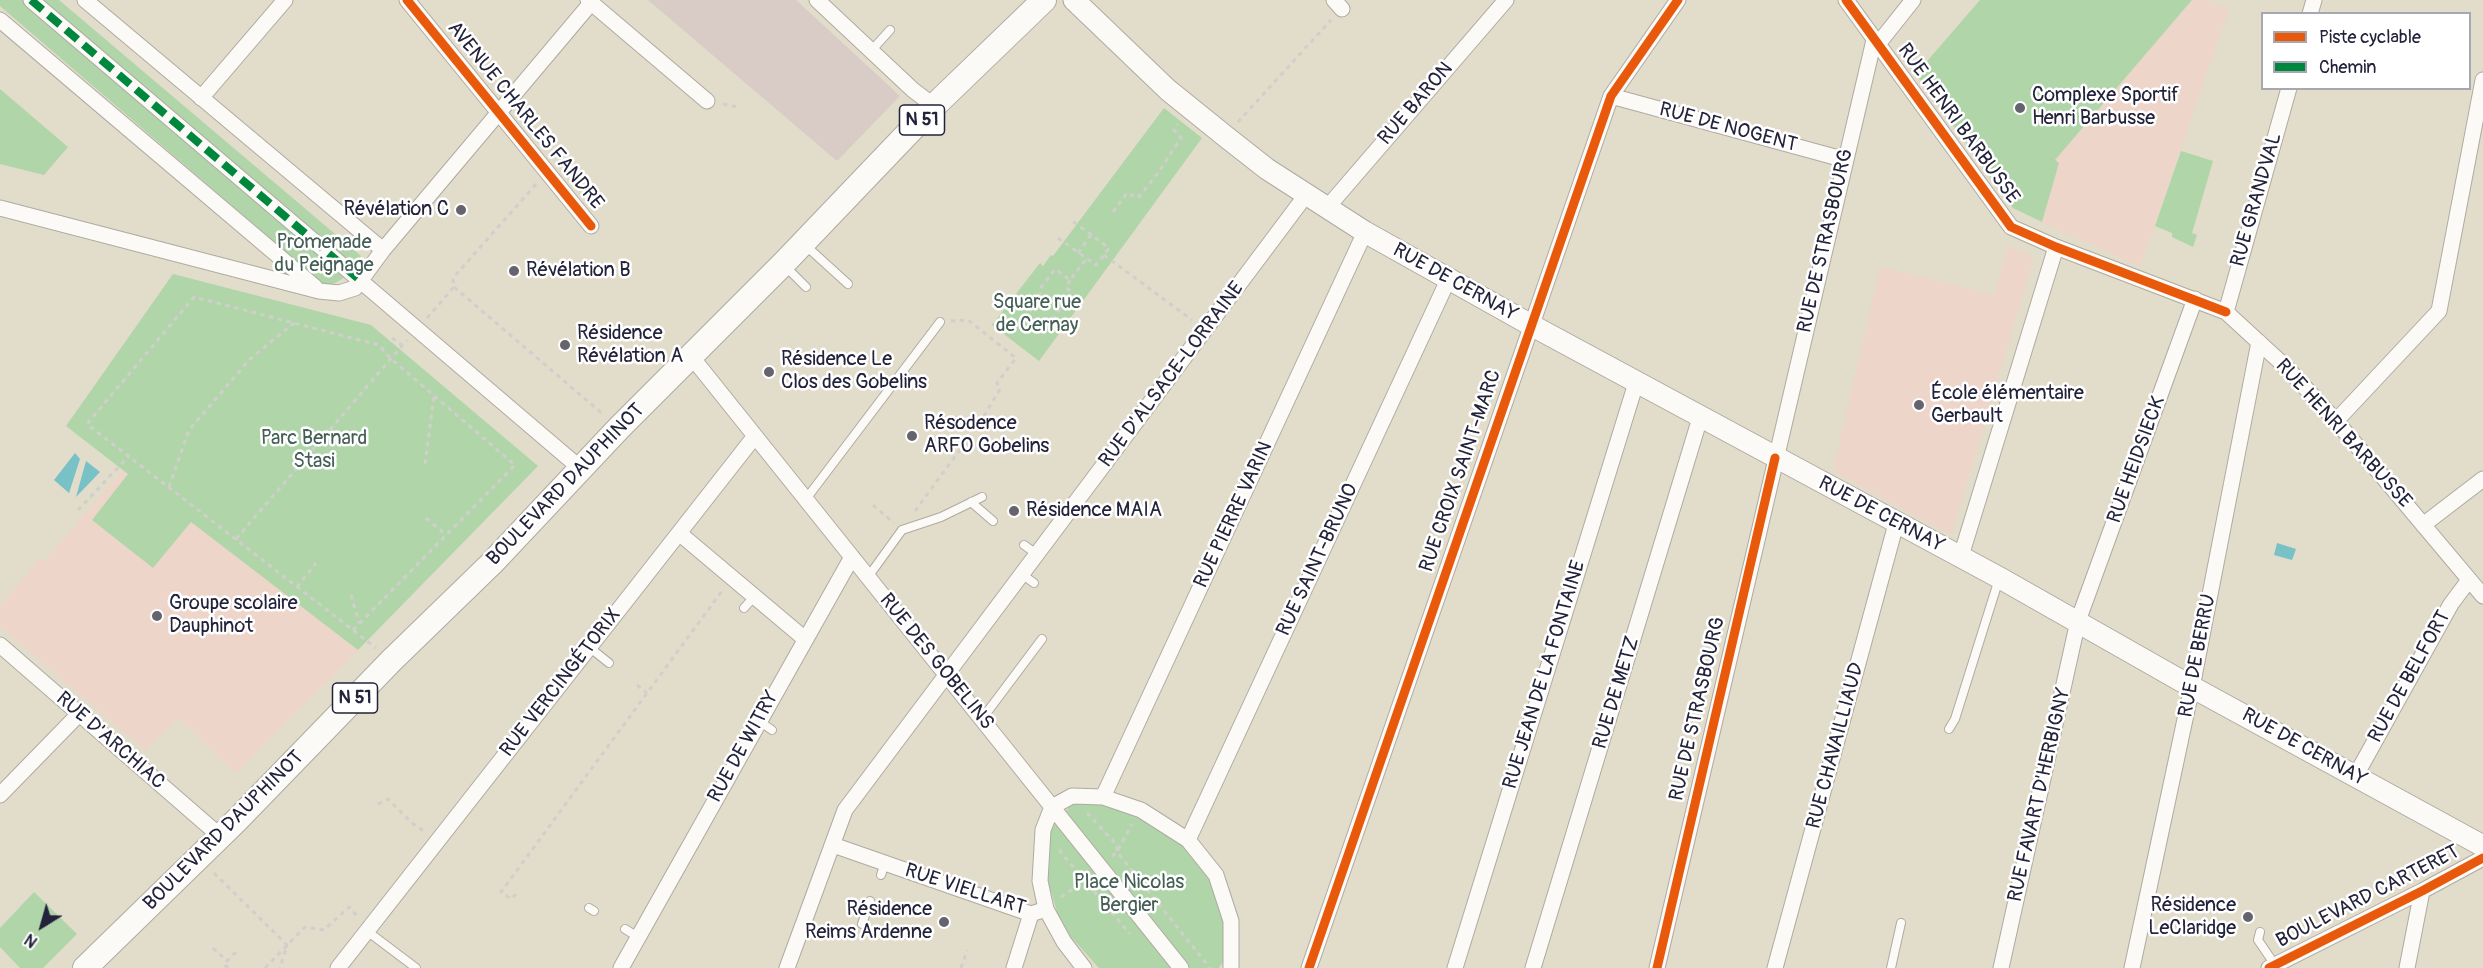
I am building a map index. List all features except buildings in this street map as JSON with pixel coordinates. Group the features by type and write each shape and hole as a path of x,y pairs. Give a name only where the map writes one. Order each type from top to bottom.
{"main road":[{"name":"BOULEVARD DAUPHINOT","path":"85,968 220,836 392,660 492,562 580,468 783,264 934,106 1044,0"},
{"name":"RUE DE CERNAY","path":"1074,0 1168,90 1225,136 1306,195 1365,232 1700,418 1960,556 2192,687 2483,846"}],"street":[{"path":"31,0 358,284 417,329 580,468"},
{"path":"85,0 382,250"},
{"path":"201,98 285,0"},
{"name":"AVENUE CHARLES FANDRE","path":"407,0 591,226"},
{"path":"817,0 934,106"},
{"name":"RUE BARON","path":"1326,208 1506,0"},
{"name":"RUE CROIX SAINT-MARC","path":"1308,968 1611,96 1678,0"},
{"name":"RUE HENRI BARBUSSE","path":"1846,0 2007,223 2056,248 2226,312 2288,369 2336,421 2483,596"},
{"path":"1876,42 1913,0"},
{"path":"0,208 319,291 339,293 358,284 382,250 499,113 589,2 707,101"},
{"path":"0,20 319,291"},
{"name":"RUE DE STRASBOURG","path":"1657,968 1775,458 1876,42"},
{"path":"2336,421 2439,311 2483,80"},
{"name":"RUE GRANDVAL","path":"2226,312 2288,90"},
{"name":"RUE DE NOGENT","path":"1611,96 1846,160"},
{"name":"RUE D'ALSACE-LORRAINE","path":"787,968 845,810 947,676 1028,579 1038,555 1306,195"},
{"name":"RUE PIERRE VARIN","path":"1104,797 1365,232"},
{"path":"1960,556 2056,248"},
{"name":"RUE SAINT-BRUNO","path":"1188,840 1448,280"},
{"name":"RUE HEIDSIECK","path":"2078,621 2195,299"},
{"name":"RUE DE BERRU","path":"2132,968 2192,687 2259,342"},
{"name":"RUE DES GOBELINS","path":"691,356 982,719 1059,803 1101,867 1181,968"},
{"name":"RUE JEAN DE LA FONTAINE","path":"1455,968 1636,383"},
{"name":"RUE DE METZ","path":"1533,968 1700,418"},
{"name":"RUE VERCINGÉTORIX","path":"338,968 755,436"},
{"path":"2423,525 2483,479"},
{"name":"RUE CHAVAILLIAUD","path":"1775,968 1896,524"},
{"path":"679,533 732,578 749,602 805,639"},
{"name":"RUE DE WITRY","path":"621,968 632,933 765,726 805,639 852,557"},
{"name":"RUE DE BELFORT","path":"2356,776 2451,604 2469,580"},
{"name":"RUE FAVART D'HERBIGNY","path":"2001,968 2078,621"},
{"name":"RUE D'ARCHIAC","path":"0,645 220,836"},
{"path":"0,795 80,714"},
{"path":"1014,968 1042,912 1040,844 1043,830 1059,803 1072,796 1104,797 1141,810 1188,840 1216,875 1231,921 1231,968"},
{"name":"RUE VIELLART","path":"833,845 883,869 1042,912"},
{"name":"BOULEVARD CARTERET","path":"2272,966 2483,858"},
{"path":"2407,968 2422,891"},
{"path":"1042,912 1084,968"}],"lane":[{"path":"871,51 890,30"},
{"path":"803,243 848,284"},
{"path":"783,264 806,287"},
{"path":"806,500 940,322"},
{"path":"868,577 902,530 941,517 982,497"},
{"path":"971,502 993,521"},
{"path":"1024,545 1038,555"},
{"path":"1949,729 1955,719 2000,578"},
{"path":"982,719 1041,639"},
{"path":"589,647 609,663"},
{"path":"862,924 870,901"},
{"path":"1890,968 1901,923"},
{"path":"368,930 416,968"},
{"path":"2260,932 2258,940 2272,966"}],"path":[{"path":"1225,136 1338,4"},
{"path":"1113,212 1128,193 1138,198 1158,173 1181,138 1174,130 1180,121"},
{"path":"548,172 453,278 454,287 619,428"},
{"path":"1058,238 1096,265 1104,255 1109,248 1071,220"},
{"path":"1078,253 1091,235"},
{"path":"1104,255 1205,330"},
{"path":"1070,280 1055,269 1040,289 1040,298 1024,320 1042,333 1072,292 1066,287 1087,258"},
{"path":"236,539 390,358 454,287"},
{"path":"353,630 515,465 390,358 379,345 194,297 87,424 129,456 297,586 353,630 392,660"},
{"path":"873,505 902,530 981,421 1000,389 997,383 1016,358 968,320 940,322"},
{"path":"169,487 189,430 250,359 295,323"},
{"path":"392,338 402,345"},
{"path":"425,464 434,396"},
{"path":"78,510 129,456"},
{"path":"426,518 446,535"},
{"path":"297,586 316,563"},
{"path":"516,894 511,899 501,892 732,578"},
{"path":"351,595 359,623"},
{"path":"637,685 647,693"},
{"path":"378,804 388,799 413,824 438,840"},
{"path":"1059,803 1076,812 1086,812 1117,846 1117,852 1210,968"},
{"path":"1042,912 1054,900 1074,891 1117,852 1141,810"},
{"path":"1043,830 1137,942"},
{"path":"198,857 287,945"},
{"path":"265,968 305,927 324,930 349,907 368,930"},
{"path":"279,968 287,945"},
{"path":"213,948 227,961"},
{"path":"228,968 224,964 239,949"},
{"path":"961,968 967,950"}],"shaded area":[{"path":"648,0 796,0 900,96 837,161"},
{"path":"2192,0 2206,0 2229,9 2140,267 2042,222 2059,163 2055,160"},
{"name":"École élémentaire Gerbault","path":"2008,247 2031,255 2033,260 1952,533 1949,534 1833,471 1880,267 1994,295"},
{"name":"Groupe scolaire Dauphinot","path":"123,470 358,650 236,773 178,718 145,750 0,626 0,606 39,560 45,560"}],"green space":[{"name":"Promenade du Peignage","path":"0,0 59,0 361,256 342,279 333,284 323,284 0,6"},
{"name":"Complexe Sportif Henri Barbusse","path":"1980,0 2192,0 2055,160 2059,163 2042,222 2013,208 1916,74"},
{"path":"0,89 68,147 44,175 0,164"},
{"name":"Square rue de Cernay","path":"1164,108 1202,138 1039,361 992,325 1040,263 1043,266 1051,255 1053,256"},
{"path":"2181,151 2213,161 2192,233 2197,235 2193,247 2172,237 2172,233 2155,226"},
{"name":"Parc Bernard Stasi","path":"173,274 371,325 538,466 358,650 191,522 153,568 92,520 128,474 66,426"},
{"name":"Place Nicolas Bergier","path":"1076,799 1103,803 1146,817 1182,842 1210,878 1224,921 1225,959 1219,968 1099,968 1061,926 1046,874 1049,831"},
{"path":"34,892 77,934 43,968 20,968 0,947 0,928"}],"water":[{"path":"75,453 80,459 69,493 54,480"},
{"path":"86,461 100,472 76,497"},
{"path":"2277,543 2296,549 2292,560 2274,555"}],"marked path":[{"path":"31,0 361,281"}],"cycle path":[{"path":"407,0 591,226"},
{"path":"1309,968 1611,96 1678,0"},
{"path":"1846,0 2011,227 2056,247 2226,312"},
{"path":"1657,968 1775,458"},
{"path":"2269,968 2483,858"}],"place":[{"name":"Complexe Sportif Henri Barbusse","path":"2020,108"},
{"name":"Révélation C","path":"461,210"},
{"name":"Révélation B","path":"514,271"},
{"name":"Résidence Révélation A","path":"565,345"},
{"name":"Résidence Le Clos des Gobelins","path":"769,372"},
{"name":"École élémentaire Gerbault","path":"1919,405"},
{"name":"Résodence ARFO Gobelins","path":"912,436"},
{"name":"Résidence MAIA","path":"1014,511"},
{"name":"Groupe scolaire Dauphinot","path":"157,616"},
{"name":"Résidence LeClaridge","path":"2248,917"},
{"name":"Résidence Reims Ardenne","path":"944,922"}]}
